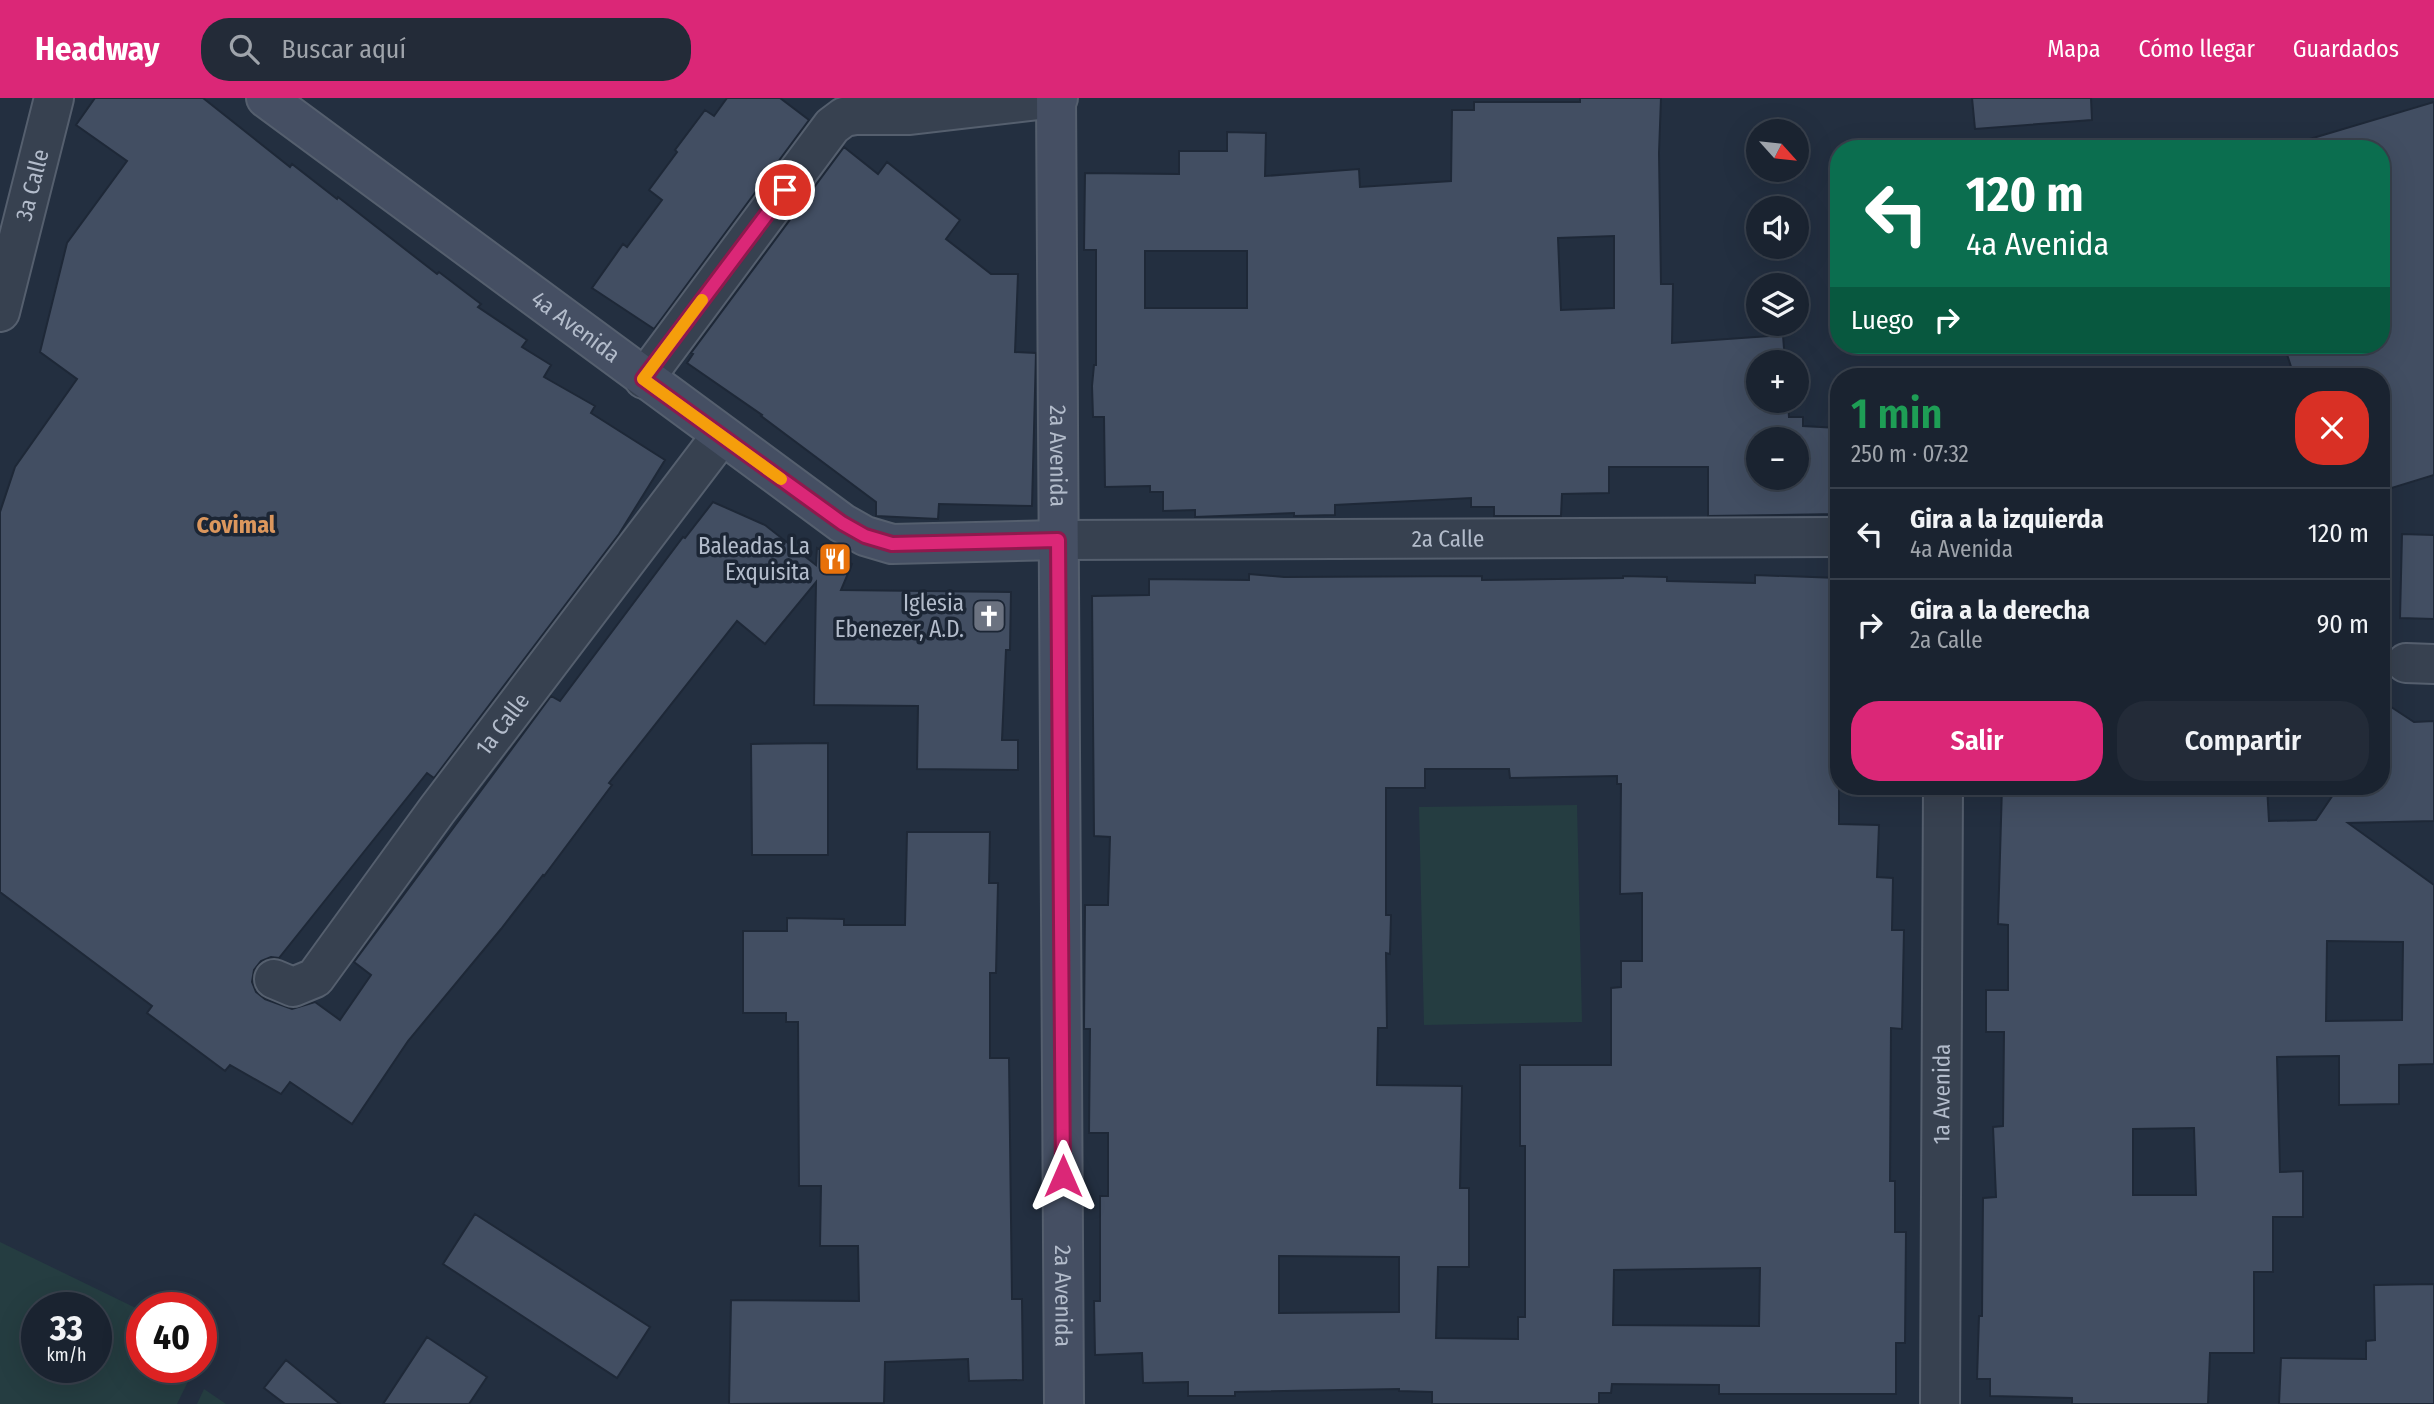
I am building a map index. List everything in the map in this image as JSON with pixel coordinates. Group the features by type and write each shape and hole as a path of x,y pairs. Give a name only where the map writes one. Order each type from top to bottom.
{"street":[{"name":"3a Calle","path":"0,312 54,98"},
{"name":"4a Avenida","path":"267,98 643,379 842,523 878,541 892,544 1058,540"},
{"path":"643,379 832,126 844,117 910,115 1057,98"},
{"name":"2a Avenida","path":"1057,98 1064,1404"},
{"name":"1a Calle","path":"274,979 293,987 315,978 437,810 721,436"},
{"name":"2a Calle","path":"1058,540 1830,537"},
{"name":"1a Avenida","path":"1940,1404 1943,795"}],"green space":[{"path":"1577,805 1582,1022 1424,1025 1419,807"},
{"path":"0,1242 103,1292 21,1292 21,1383 112,1383 112,1296 126,1303 126,1383 187,1383 177,1404 0,1404"},
{"path":"204,1389 226,1404 197,1404"}],"building":[{"path":"95,98 203,98 290,167 292,164 337,199 338,197 437,274 439,272 481,304 478,307 527,340 522,347 551,365 544,377 595,406 591,413 665,460 619,534 434,778 427,773 279,958 271,957 261,961 254,970 252,982 256,992 265,999 292,1009 315,1002 340,1020 371,975 354,962 551,696 560,701 683,537 685,538 713,502 765,525 816,565 817,548 852,564 841,590 1011,592 1010,650 1006,650 1002,740 1018,740 1018,770 917,769 918,706 814,705 816,582 765,644 737,621 609,783 612,785 544,876 408,1041 352,1124 290,1082 281,1094 230,1065 225,1071 147,1013 152,1006 0,892 0,512 15,467 77,379 40,352 67,243 127,161 76,125"},
{"path":"727,98 780,98 809,120 654,329 592,288 623,244 627,247 662,200 649,190 677,152 675,150 705,110 714,116"},
{"path":"1580,98 1661,98 1661,284 1673,284 1672,343 1783,336 1784,350 1746,350 1746,413 1789,413 1789,417 1803,417 1803,426 1830,428 1830,514 1708,516 1708,467 1609,467 1609,493 1562,494 1561,516 1494,516 1494,507 1471,507 1471,498 1335,505 1335,515 1294,516 1294,513 1195,517 1195,510 1163,511 1163,492 1150,492 1150,486 1105,487 1104,417 1093,417 1096,250 1084,250 1085,173 1179,174 1179,151 1227,151 1227,132 1266,133 1265,176 1359,169 1360,187 1451,181 1452,110 1474,110 1474,102 1580,102","holes":["1614,236 1614,308 1561,310 1558,238","1145,251 1247,251 1247,308 1145,308"]},
{"path":"1972,98 2091,98 2092,120 1975,129"},
{"path":"2434,102 2434,475 2390,489 2390,368 2291,368 2287,354 2390,354 2390,140 2306,140"},
{"path":"844,147 878,174 887,162 960,220 946,239 991,274 1018,274 1015,352 1036,353 1032,506 939,504 938,519 876,516 876,502 762,415 687,363 693,354 691,353"},
{"path":"2402,534 2434,535 2434,619 2400,618"},
{"path":"1249,574 1284,577 1482,576 1482,580 1623,576 1667,577 1667,581 1755,583 1755,575 1830,578 1830,795 1839,795 1839,824 1879,825 1877,877 1893,878 1892,930 1904,930 1902,1029 1891,1028 1890,1181 1895,1181 1895,1232 1906,1232 1905,1343 1896,1343 1896,1394 1719,1394 1719,1385 1612,1384 1611,1393 1599,1393 1599,1404 1432,1404 1432,1392 1399,1389 1235,1392 1235,1396 1188,1396 1188,1382 1143,1383 1142,1353 1095,1355 1094,1301 1100,1301 1100,1196 1108,1196 1108,1133 1089,1133 1090,1029 1084,1029 1085,905 1108,905 1110,837 1094,836 1092,596 1149,595 1149,579 1249,580","holes":["1425,769 1509,769 1510,778 1617,776 1617,784 1621,784 1620,894 1642,893 1642,961 1621,961 1621,987 1611,988 1611,1065 1520,1065 1520,1146 1525,1146 1525,1317 1518,1317 1518,1339 1436,1338 1438,1267 1469,1267 1469,1188 1460,1188 1462,1086 1377,1085 1378,1028 1387,1028 1386,953 1390,954 1391,915 1386,915 1386,788 1425,788","1279,1256 1399,1257 1399,1312 1279,1313","1760,1268 1759,1326 1613,1325 1614,1270"]},
{"path":"2390,706 2414,722 2434,721 2434,821 2348,823 2434,885 2434,1064 2399,1065 2399,1104 2339,1105 2339,1056 2277,1057 2280,1172 2303,1171 2303,1217 2273,1217 2273,1272 2254,1272 2254,1353 2210,1353 2208,1404 2072,1404 2072,1398 1990,1396 1990,1379 1977,1379 1979,1316 1982,1316 1983,1198 1996,1197 1993,1127 2003,1126 2004,1032 1986,1032 1986,990 2008,990 2008,925 1998,924 2002,795 2268,795 2269,821 2316,820 2333,795 2390,795","holes":["2327,941 2403,942 2402,1020 2326,1021","2194,1128 2196,1195 2133,1195 2133,1129"]},
{"path":"828,743 828,855 752,855 751,744"},
{"path":"907,832 990,832 989,883 998,883 996,973 990,973 990,1058 1009,1058 1012,1299 1022,1299 1023,1380 969,1381 968,1359 885,1362 884,1403 729,1404 731,1300 859,1301 858,1246 820,1246 821,1186 799,1186 798,1022 786,1022 786,1013 743,1013 743,931 787,931 787,918 844,919 844,925 905,925"},
{"path":"475,1214 650,1327 617,1378 443,1264"},
{"path":"2434,1284 2434,1404 2279,1404 2281,1358 2366,1359 2366,1341 2375,1340 2374,1285"},
{"path":"427,1337 487,1377 469,1404 383,1404"},
{"path":"286,1360 340,1404 285,1404 264,1388"}],"slow traffic":[{"path":"702,300 643,379 781,479"}],"place":[{"name":"Baleadas La Exquisita","path":"835,559"},
{"name":"Iglesia Ebenezer, A.D.","path":"989,616"}],"district":[{"name":"Covimal","path":"236,525"}],"route":[{"path":"785,190 643,379 842,523 865,536 892,544 1058,540 1063,1176"}]}
